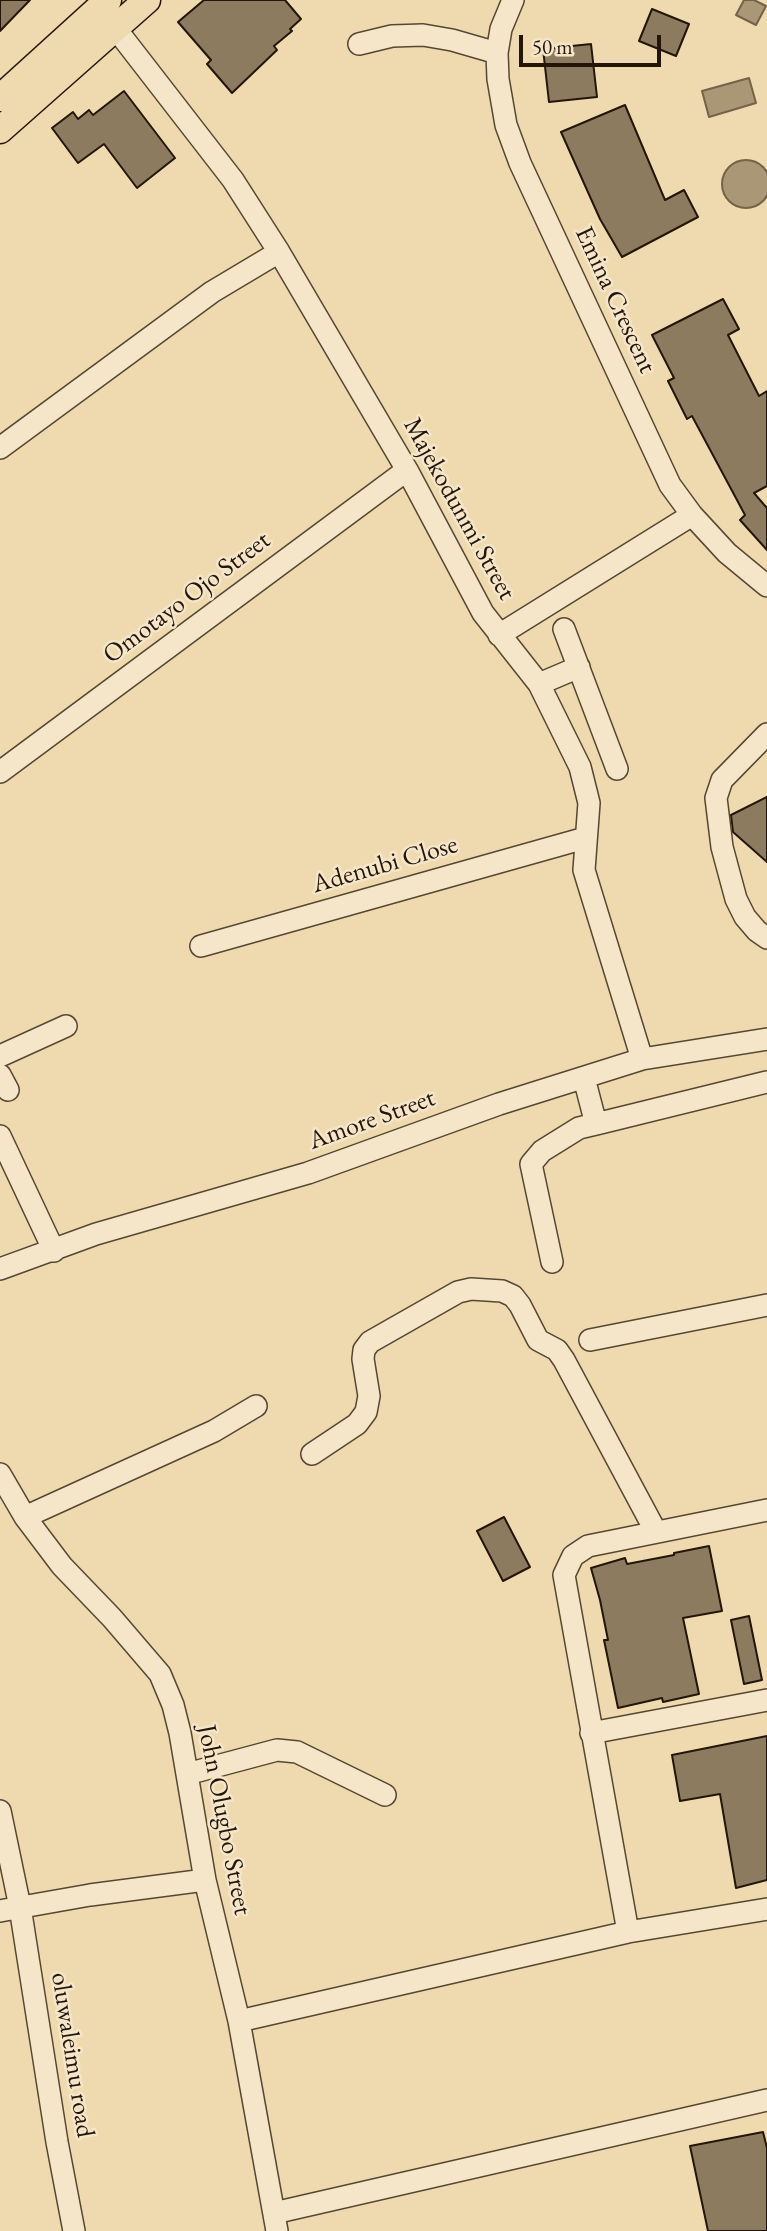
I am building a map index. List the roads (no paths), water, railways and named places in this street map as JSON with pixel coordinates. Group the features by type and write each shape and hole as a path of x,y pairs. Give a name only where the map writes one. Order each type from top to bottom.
{"main road":[{"path":"0,97 108,0"},
{"path":"0,130 147,0"}],"street":[{"name":"Emina Crescent","path":"513,0 501,29 497,53 498,79 506,125 520,163 670,485 692,515 727,553 767,586"},
{"name":"Majekodunmi Street","path":"116,29 233,180 279,252 407,470 483,613 539,684 580,767 589,803 584,870 642,1059"},
{"path":"359,44 392,36 423,35 497,53"},
{"path":"0,448 212,292 279,252"},
{"name":"Omotayo Ojo Street","path":"0,772 407,470"},
{"path":"499,635 692,515"},
{"path":"564,629 617,769"},
{"path":"539,684 579,667"},
{"path":"767,734 722,780 716,798 722,847 736,899 757,931 767,938"},
{"name":"Adenubi Close","path":"201,946 585,838"},
{"path":"0,1056 66,1026"},
{"name":"Amore Street","path":"0,1269 96,1234 309,1173 499,1104 642,1059 767,1039"},
{"path":"584,1078 596,1124"},
{"path":"552,1262 531,1164 535,1156 579,1128 767,1082"},
{"path":"0,1136 54,1251"},
{"path":"312,1454 357,1424 366,1412 369,1396 363,1359 364,1350 370,1342 458,1292 471,1289 502,1291 513,1296 520,1305 538,1340 557,1350 564,1360 656,1532"},
{"path":"590,1340 767,1305"},
{"path":"25,1517 214,1431 256,1406"},
{"name":"John Olugbo Street","path":"0,1474 25,1517 62,1566 113,1618 160,1674 173,1706 205,1880 239,2021 275,2222"},
{"path":"628,1932 564,1575 573,1556 588,1546 767,1510"},
{"path":"591,1733 767,1700"},
{"path":"187,1773 277,1750 297,1752 385,1795"},
{"name":"oluwaleimu road","path":"0,1811 10,1909 74,2231"},
{"path":"10,1909 205,1880"},
{"path":"239,2021 628,1932 767,1909"},
{"path":"275,2222 767,2100"}]}
